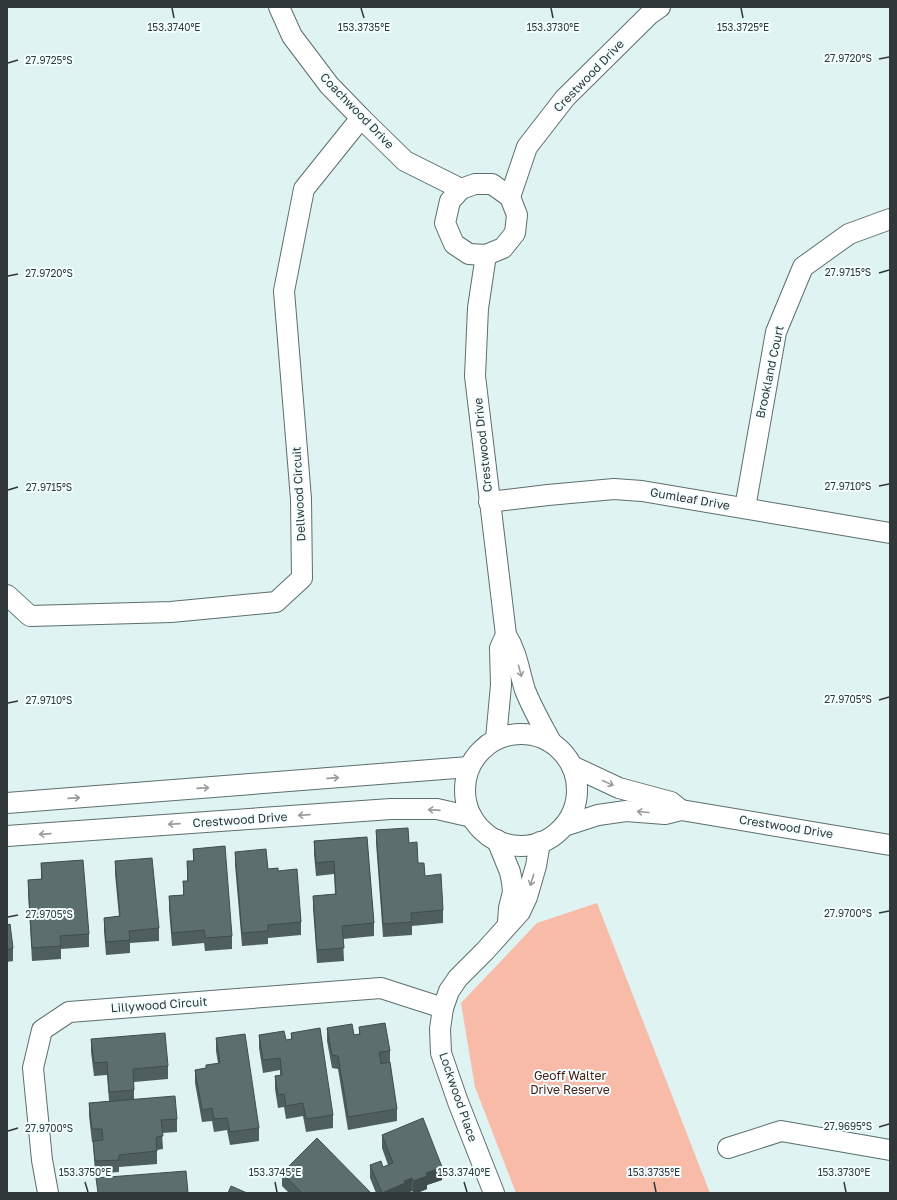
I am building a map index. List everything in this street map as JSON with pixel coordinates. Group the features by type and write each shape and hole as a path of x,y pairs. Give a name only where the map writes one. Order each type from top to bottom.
{"street":[{"name":"Coachwood Drive","path":"278,7 292,36 329,85 361,118 406,161 461,189"},
{"name":"Crestwood Drive","path":"510,197 527,147 565,98 650,14 660,7"},
{"name":"Dellwood Circuit","path":"7,594 30,616 171,612 276,602 302,578 301,499 284,291 304,189 361,118"},
{"path":"475,184 492,184 510,197 518,214 515,233 503,248 486,255 469,254 454,244 445,223 450,201 461,189 475,184"},
{"name":"Brookland Court","path":"745,508 776,332 803,267 849,234 890,219"},
{"name":"Crestwood Drive","path":"486,255 478,308 476,376 489,502 506,635 513,646 525,690 536,716 551,742"},
{"name":"Gumleaf Drive","path":"489,502 614,489 642,490 890,533"},
{"name":"Crestwood Drive","path":"496,739 501,685 500,648 506,635"},
{"path":"515,734 534,735 551,742 564,753 572,766 577,782 576,798 572,814 564,826 553,836 540,842 522,846 504,843 487,835 472,817 467,805 465,787 469,767 484,747 496,739 515,734"},
{"name":"Crestwood Drive","path":"572,766 620,788 671,802 681,810"},
{"path":"7,803 469,767"},
{"name":"Crestwood Drive","path":"7,836 391,809 437,809 472,817"},
{"name":"Crestwood Drive","path":"564,826 598,815 626,811 665,814 681,810 890,845"},
{"path":"497,840 510,872 512,882 513,892 507,924"},
{"name":"Lockwood Place","path":"494,1193 458,1102 441,1052 440,1029 443,1008 449,992 458,978 507,924 520,912 536,866 540,842"},
{"name":"Lillywood Circuit","path":"48,1193 42,1160 33,1068 42,1030 69,1012 381,988 443,1008"},
{"path":"728,1148 781,1131 890,1150"}],"green space":[{"name":"Geoff Walter Drive Reserve","path":"597,903 710,1193 516,1193 475,1087 461,1003 537,923"}],"building":[{"path":"408,828 409,843 417,842 418,863 424,863 425,876 441,874 443,910 411,913 412,922 383,924 376,830"},
{"path":"367,837 374,923 342,926 344,948 317,950 313,896 336,894 334,861 316,863 314,841"},
{"path":"225,846 232,936 205,938 204,930 172,933 169,896 184,895 183,881 188,881 187,861 194,861 193,849"},
{"path":"266,849 268,869 278,868 278,871 297,869 301,922 268,925 268,931 242,933 235,852"},
{"path":"152,858 159,928 129,931 130,940 106,942 104,918 120,916 115,861"},
{"path":"83,860 89,934 60,936 61,946 32,948 28,880 42,879 41,863"},
{"path":"10,924 13,948 7,950 7,925"},
{"path":"385,1023 390,1051 379,1052 381,1064 390,1062 397,1109 348,1117 338,1056 332,1055 327,1028 352,1024 354,1035 360,1034 359,1027"},
{"path":"320,1028 333,1115 306,1119 303,1103 286,1106 284,1094 278,1095 275,1076 282,1075 280,1058 263,1060 259,1035 284,1031 286,1040 292,1039 291,1033"},
{"path":"165,1033 168,1066 133,1069 134,1090 109,1092 107,1062 94,1063 91,1039"},
{"path":"245,1034 259,1128 230,1132 227,1118 214,1119 212,1108 202,1110 195,1070 206,1068 206,1065 220,1063 216,1038"},
{"path":"175,1096 177,1119 161,1120 163,1136 156,1137 157,1151 119,1155 119,1160 95,1161 93,1141 103,1140 102,1129 92,1129 89,1103"},
{"path":"423,1118 442,1167 426,1173 427,1176 413,1181 412,1178 404,1181 405,1183 382,1193 370,1165 381,1161 383,1167 393,1163 382,1135"},
{"path":"317,1138 371,1193 302,1193 282,1173"},
{"path":"186,1171 188,1193 98,1193 96,1178"},
{"path":"231,1186 247,1193 228,1193"}]}
